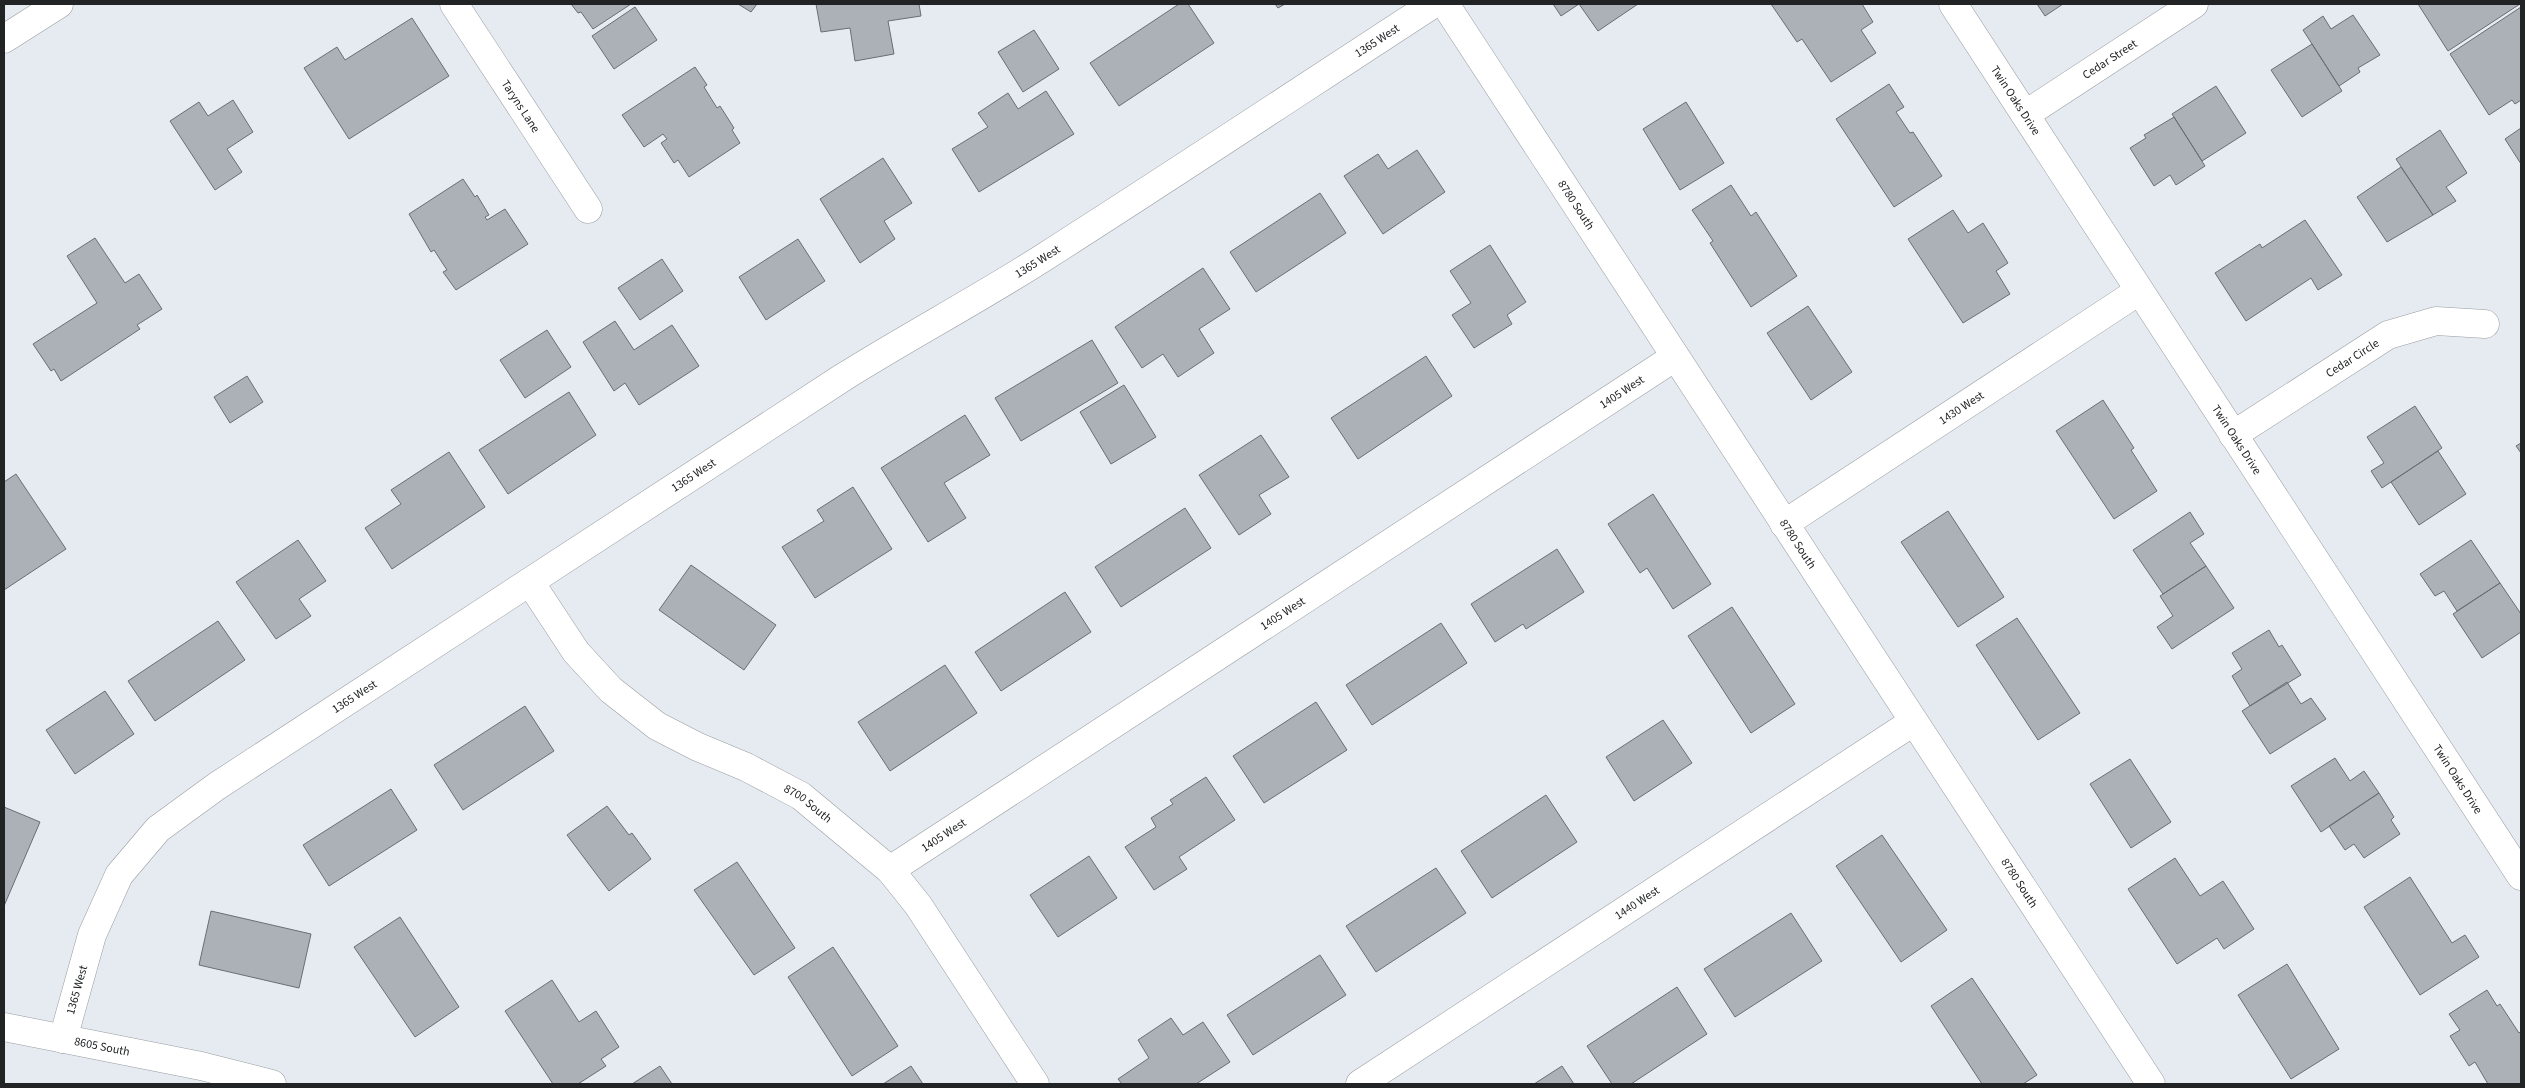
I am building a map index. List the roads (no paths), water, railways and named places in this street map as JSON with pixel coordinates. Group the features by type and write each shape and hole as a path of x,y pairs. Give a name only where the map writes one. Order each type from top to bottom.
{"street":[{"path":"4,39 59,4"},
{"name":"Taryns Lane","path":"454,4 588,209"},
{"name":"1365 West","path":"63,1039 92,935 119,875 158,829 216,786 909,336 974,300 1046,256 1433,4"},
{"name":"8780 South","path":"1445,4 1913,722 2152,1084"},
{"name":"Twin Oaks Drive","path":"1953,4 2521,876"},
{"name":"Cedar Street","path":"2026,114 2194,4"},
{"name":"1430 West","path":"1784,524 2139,291"},
{"name":"Cedar Circle","path":"2234,435 2388,335 2436,322 2485,324"},
{"name":"1405 West","path":"890,870 1675,358"},
{"name":"8700 South","path":"530,582 576,652 611,690 657,726 698,747 746,767 801,796 890,870 918,905 1035,1084"},
{"name":"1440 West","path":"1360,1084 1913,722"},
{"name":"8605 South","path":"4,1026 63,1039 199,1075 272,1084"}]}
